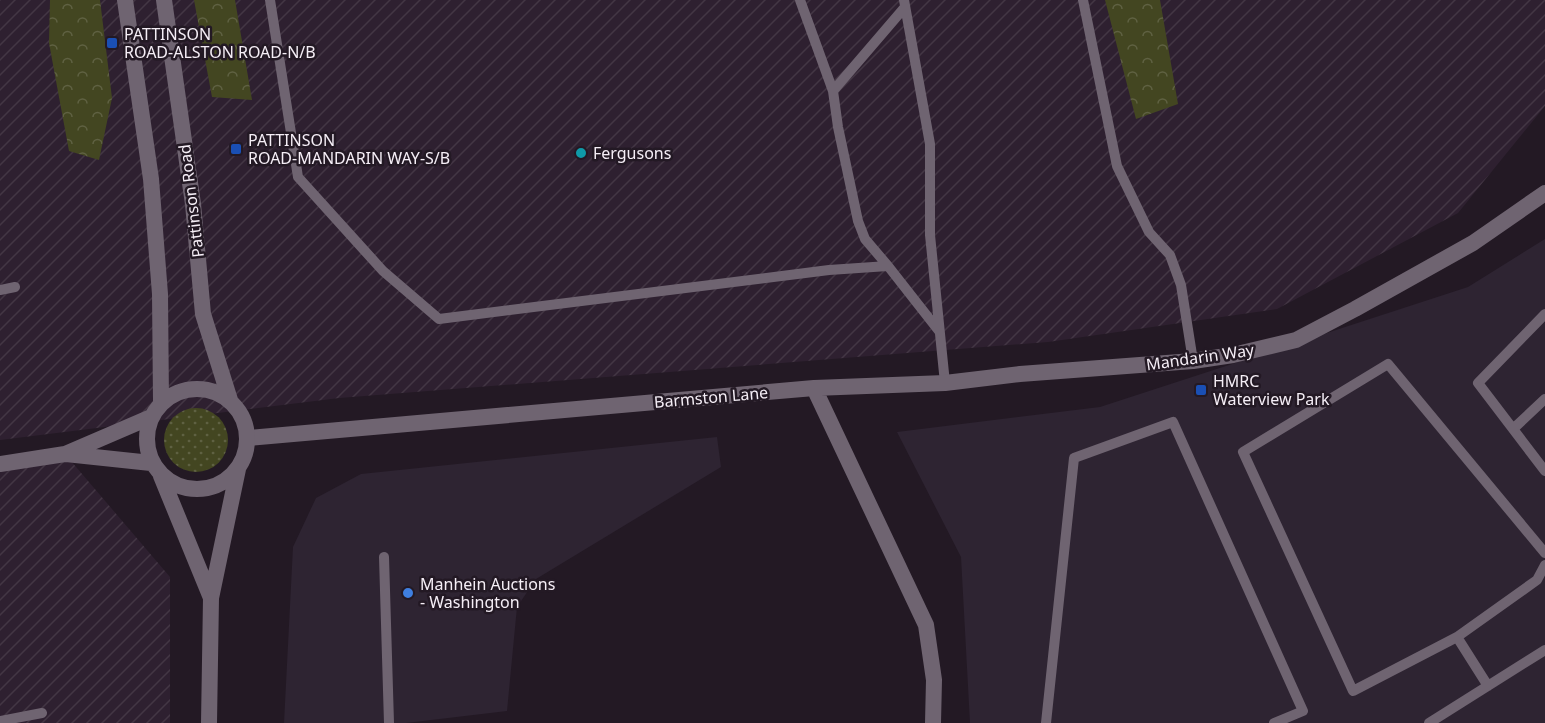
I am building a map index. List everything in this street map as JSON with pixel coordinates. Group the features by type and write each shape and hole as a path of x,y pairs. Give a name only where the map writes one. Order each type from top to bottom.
{"street":[{"path":"125,0 152,180 160,294 161,402"},
{"name":"Pattinson Road","path":"164,0 193,204 203,314 230,400"},
{"name":"Mandarin Way","path":"814,388 945,383 1020,374 1192,361 1233,355 1296,340 1473,243 1545,193"},
{"path":"209,723 212,598 238,469 245,456 248,438 241,414 230,400 209,390 191,388 172,394 161,402 151,417 147,429 146,446 212,598"},
{"path":"814,388 926,625 934,680 933,723"},
{"name":"Barmston Lane","path":"248,438 814,388"},
{"path":"0,464 65,454 151,417"},
{"path":"65,454 156,469 176,485 201,490 222,483 238,469"}],"lane":[{"path":"270,0 298,177 382,271 440,319 829,270 888,266"},
{"path":"800,0 833,91 838,127 858,221 865,239 939,331"},
{"path":"1083,0 1118,166 1149,232 1170,255 1181,285 1192,361"},
{"path":"833,91 904,3"},
{"path":"904,3 930,144 930,235 945,383"},
{"path":"0,290 15,287"},
{"path":"1545,314 1478,383 1545,471"},
{"path":"1545,553 1388,364 1243,452 1353,691 1457,637 1537,580 1545,565"},
{"path":"1513,429 1545,399"},
{"path":"1046,723 1074,458 1173,422 1303,711 1274,723"},
{"path":"384,557 389,723"},
{"path":"1457,637 1488,686"},
{"path":"1429,723 1545,650"},
{"path":"0,720 42,713"}],"shaded area":[{"path":"0,0 1545,0 1545,106 1458,213 1277,309 1048,342 339,398 0,440"},
{"path":"1545,239 1545,723 970,723 961,557 897,432 1100,407 1468,287"},
{"name":"Manhein Auctions - Washington","path":"717,437 721,467 536,579 517,607 507,711 406,723 284,723 293,547 316,498 361,474"},
{"path":"65,454 170,577 170,723 0,723 0,458"}],"green space":[{"path":"50,0 100,0 112,98 99,160 69,151 49,43"},
{"path":"194,0 235,0 252,100 212,97"},
{"path":"1105,0 1160,0 1178,104 1136,119"},
{"path":"196,408 208,410 219,417 226,428 228,440 226,452 219,463 208,470 196,472 184,470 173,463 166,452 164,440 166,428 173,417 184,410"}],"place":[{"name":"PATTINSON ROAD-ALSTON ROAD-N/B","path":"112,43"},
{"name":"PATTINSON ROAD-MANDARIN WAY-S/B","path":"236,149"},
{"name":"Fergusons","path":"581,153"},
{"name":"HMRC Waterview Park","path":"1201,390"},
{"name":"Manhein Auctions - Washington","path":"408,593"}]}
